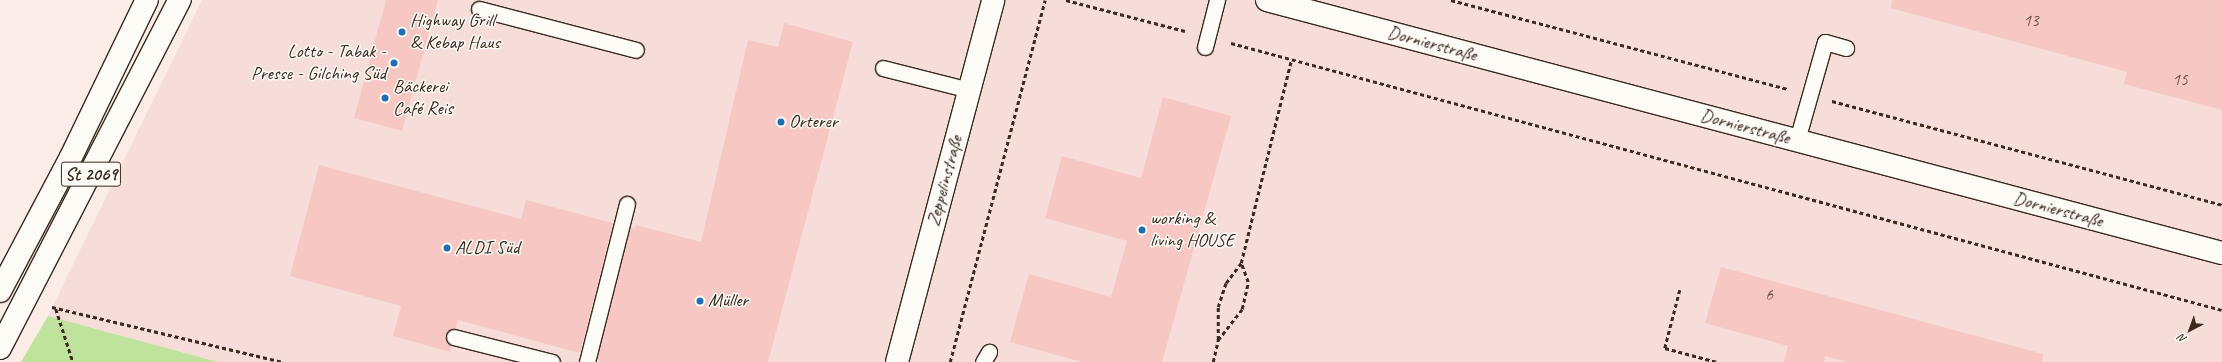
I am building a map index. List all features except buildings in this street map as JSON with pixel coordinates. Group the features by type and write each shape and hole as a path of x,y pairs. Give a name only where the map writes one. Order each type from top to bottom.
{"street":[{"name":"St 2069","path":"0,291 70,159 147,0"},
{"name":"St 2069","path":"0,348 180,0"},
{"name":"Zeppelinstraße","path":"897,362 993,0"},
{"name":"Dornierstraße","path":"1267,0 2222,253"}],"lane":[{"path":"1206,42 1217,0"},
{"path":"479,9 636,50"},
{"path":"1797,140 1825,42 1846,48"},
{"path":"883,68 969,90"},
{"path":"587,362 627,204"},
{"path":"454,337 552,362"}],"path":[{"path":"950,362 1045,0"},
{"path":"1066,0 1206,42 1291,61 2222,310"},
{"path":"1452,0 2222,205"},
{"path":"1213,362 1218,340 1220,301 1226,283 1241,263 1291,61"},
{"path":"1218,340 1242,310 1248,282 1241,263"},
{"path":"1680,290 1665,348 1717,362"},
{"path":"73,362 56,309 85,313 283,362"}],"shaded area":[{"path":"202,0 2222,0 2222,362 218,362 48,316"}],"green space":[{"path":"48,316 218,362 21,362"}],"place":[{"name":"Highway Grill & Kebap Haus","path":"402,32"},
{"name":"Lotto - Tabak - Presse - Gilching Süd","path":"394,63"},
{"name":"Bäckerei Café Reis","path":"385,98"},
{"name":"Orterer","path":"781,122"},
{"name":"working & living HOUSE","path":"1142,230"},
{"name":"ALDI Süd","path":"447,248"},
{"name":"Müller","path":"700,301"}]}
